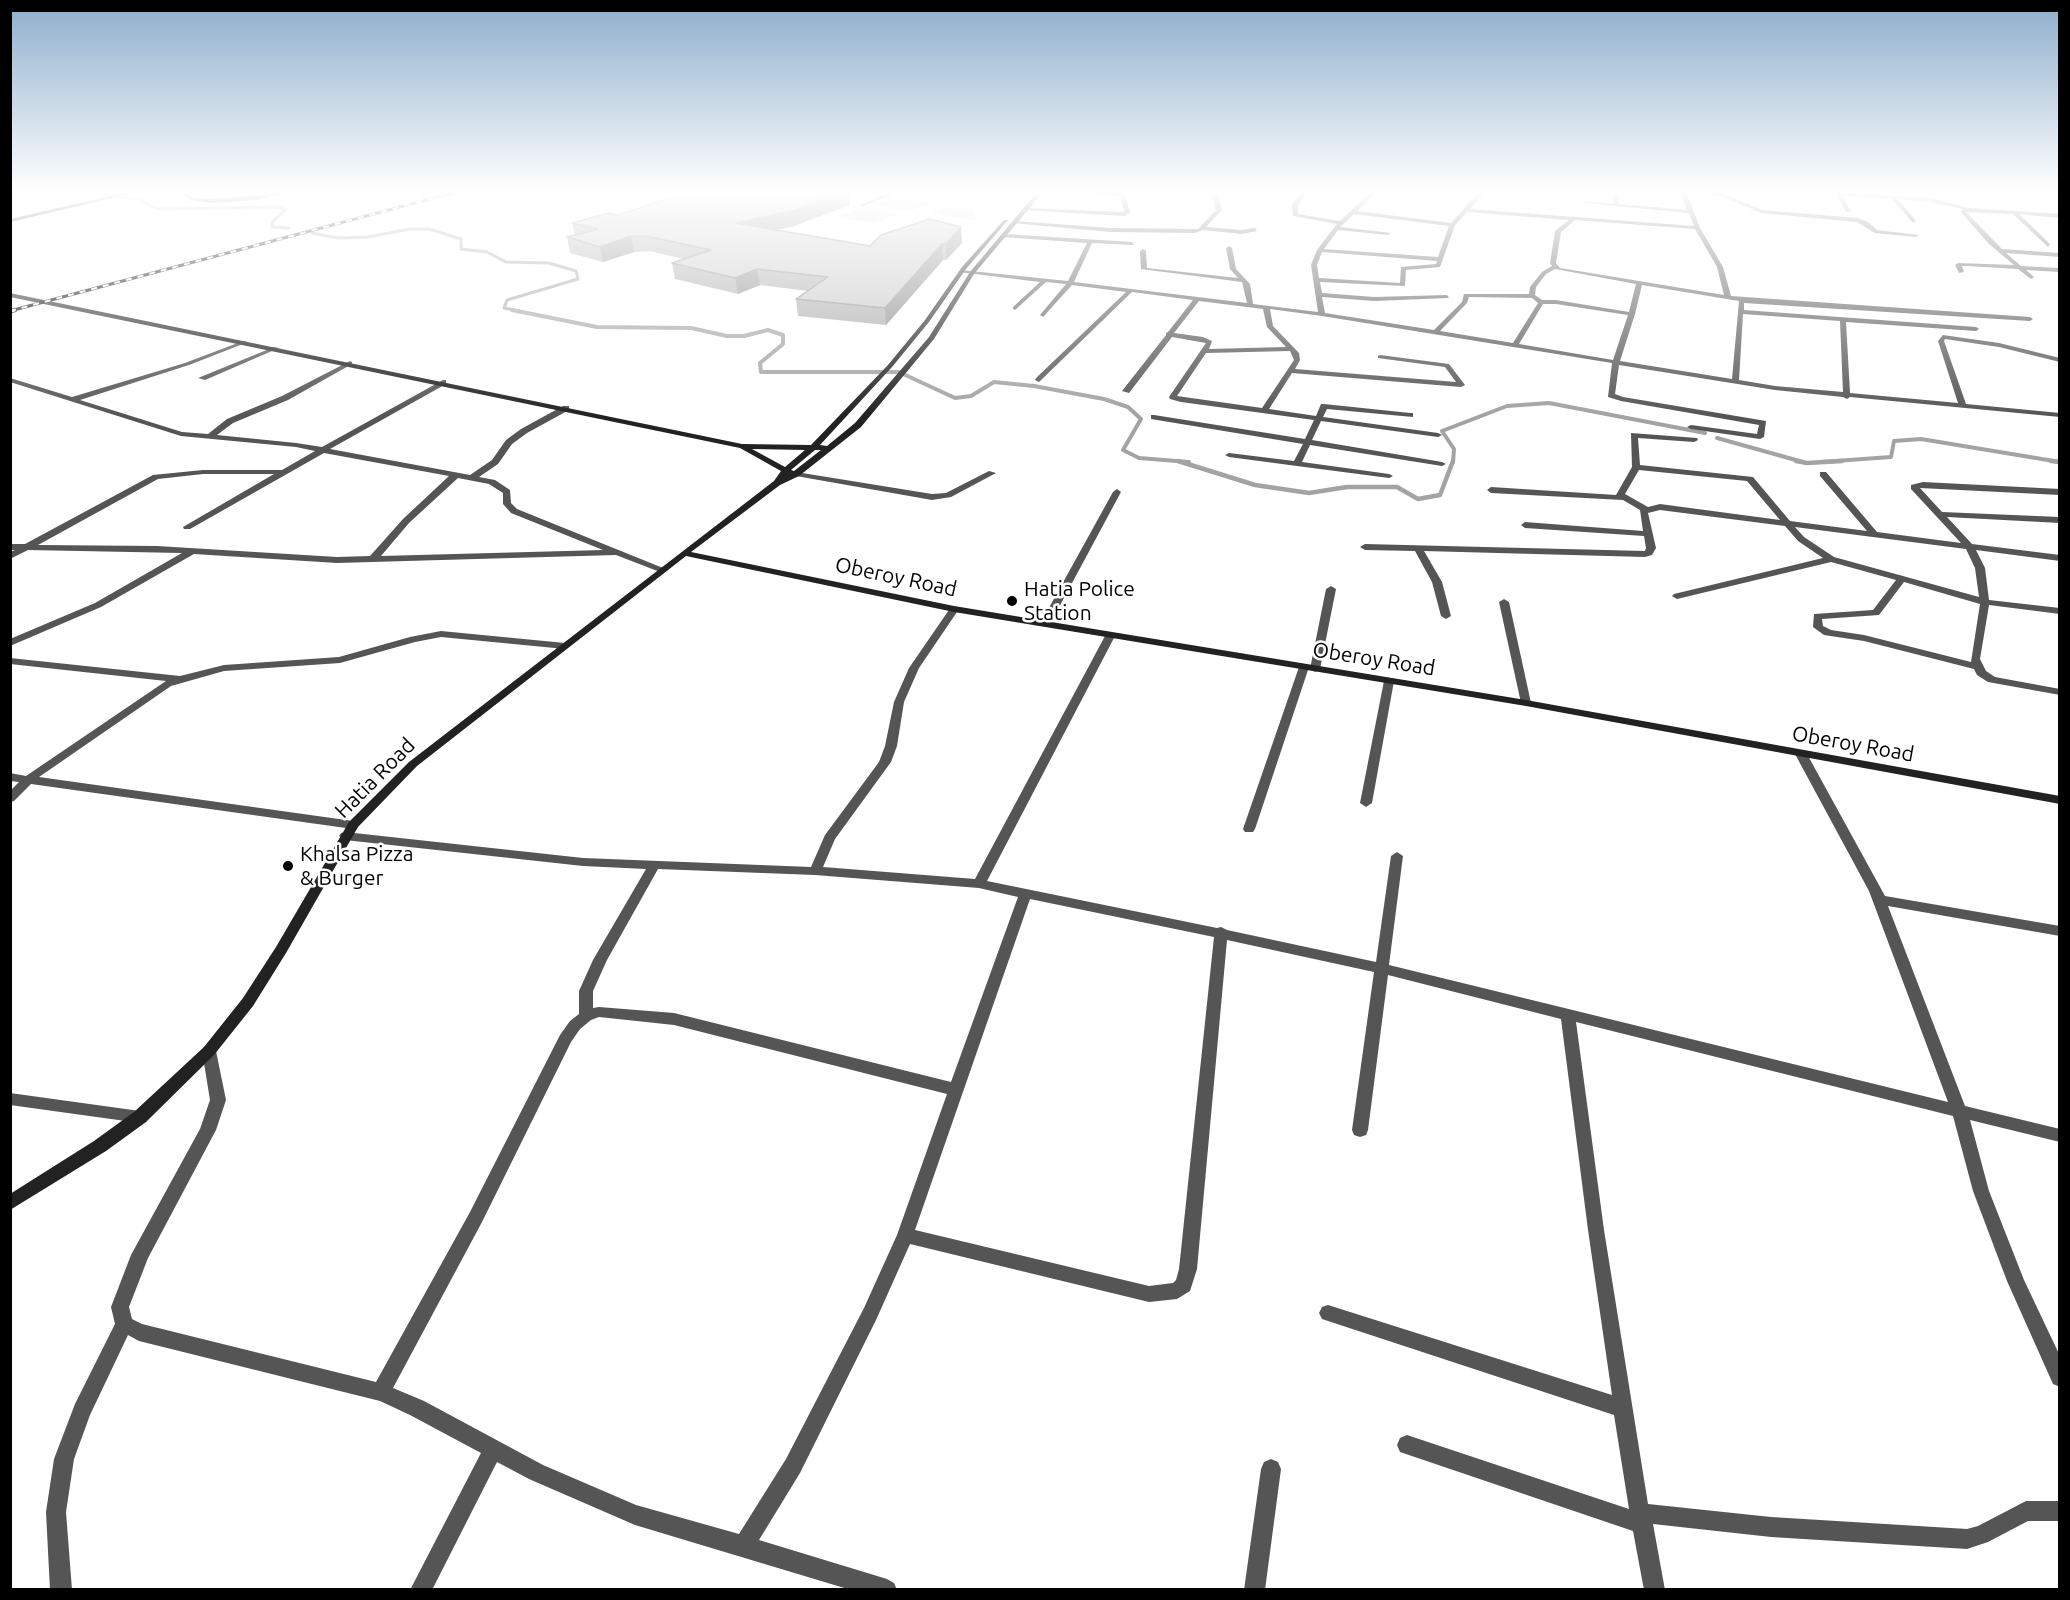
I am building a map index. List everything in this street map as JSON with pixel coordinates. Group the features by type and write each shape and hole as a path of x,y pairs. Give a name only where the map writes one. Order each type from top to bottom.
{"main road":[{"path":"780,477 816,446 890,366 927,321 966,267"},
{"path":"742,446 780,477 796,474 858,425 909,367 932,338 977,267"},
{"path":"10,295 443,382 742,446 831,447"},
{"path":"780,477 796,474"},
{"name":"Hatia Road","path":"10,1203 100,1146 140,1117 209,1051 242,1010 276,959 349,830 413,764 780,477"},
{"name":"Oberoy Road","path":"684,553 954,609 1526,703 2060,800"}],"street":[{"path":"1042,315 1070,283 1078,267"},
{"path":"1144,267 1144,269 1245,281"},
{"path":"1233,267 1245,281 1250,304"},
{"path":"1314,267 1321,295 1322,314"},
{"path":"1318,280 1403,285 1403,268 1436,267"},
{"path":"1533,297 1533,287 1554,267 1746,300 2030,319"},
{"path":"1720,267 1728,297"},
{"path":"1959,267 1961,272"},
{"path":"2008,267 2060,270"},
{"path":"2018,267 2031,277"},
{"path":"961,272 1322,314 1735,382 1847,397 2060,415"},
{"path":"1016,308 1045,280"},
{"path":"1639,283 1632,314 1616,363 1610,392 1614,397 1763,423 1760,437 1691,427"},
{"path":"1039,380 1131,290"},
{"path":"1321,295 1374,299 1447,297"},
{"path":"1435,333 1465,302 1466,295 1533,297 1541,302 1556,302 1632,314"},
{"path":"1126,391 1198,298"},
{"path":"1735,382 1742,302 1746,300"},
{"path":"1515,346 1541,302"},
{"path":"1264,411 1297,360 1292,349 1270,327 1266,307"},
{"path":"1742,312 1976,329"},
{"path":"1843,320 1847,397"},
{"path":"1168,334 1209,340 1206,351 1173,397 1181,400 1438,435"},
{"path":"1963,406 1941,341 1943,337 1999,345 2060,360"},
{"path":"71,400 187,364 245,342"},
{"path":"202,378 276,348"},
{"path":"1206,351 1292,349"},
{"path":"1291,371 1461,386 1448,365 1380,357"},
{"path":"208,438 230,421 285,398 350,363"},
{"path":"10,380 181,434 321,449 473,477 501,486 507,492 507,504 514,511 663,570"},
{"path":"187,527 321,449 443,382"},
{"path":"1297,464 1322,407 1328,405 1410,415"},
{"path":"473,477 495,462 509,442 524,430 566,408"},
{"path":"1154,417 1442,464"},
{"path":"1623,498 1620,492 1636,467 1634,435 1694,440"},
{"path":"1229,455 1389,476"},
{"path":"1636,467 1750,479 1801,539 1831,559 1985,602 2060,611"},
{"path":"10,556 156,477 203,472 282,472"},
{"path":"796,474 932,497 948,495 992,473"},
{"path":"373,559 406,521 457,474"},
{"path":"1823,474 1875,535"},
{"path":"1976,666 1974,659 1985,602 1980,568 1970,547 1914,487 1923,485 2060,492"},
{"path":"1491,490 1623,498 1644,509 1660,507 2060,558"},
{"path":"1045,624 1117,492"},
{"path":"1365,547 1645,554 1649,553 1651,548 1644,509"},
{"path":"1938,514 2060,520"},
{"path":"1526,525 1648,534"},
{"path":"10,547 373,559 620,552"},
{"path":"1418,549 1437,582 1446,616"},
{"path":"10,638 10,643 98,605 191,552"},
{"path":"1677,596 1831,559"},
{"path":"1901,580 1876,613 1817,616 1818,627 1828,633 1875,641 1976,666 1992,680 2060,692"},
{"path":"1249,829 1310,668 1331,590"},
{"path":"1504,602 1526,703"},
{"path":"814,871 829,838 885,762 891,746 899,702 910,676 954,609"},
{"path":"10,798 29,779 167,684 181,679 224,668 340,660 414,639 441,634 565,646"},
{"path":"979,884 1110,636"},
{"path":"10,661 181,679"},
{"path":"1366,803 1389,681"},
{"path":"1801,754 1880,900 1959,1110 1981,1191 2016,1281 2060,1378"},
{"path":"10,777 349,830 572,861 653,867 814,871 979,884 1221,932 1382,969 2060,1136"},
{"path":"1360,1130 1397,856"},
{"path":"586,1016 586,991 600,960 653,867"},
{"path":"744,1546 793,1466 870,1314 905,1235 1026,893"},
{"path":"1880,900 2060,931"},
{"path":"905,1235 1149,1294 1177,1291 1184,1285 1188,1269 1221,932"},
{"path":"381,1392 476,1217 565,1039 575,1025 586,1016 599,1012 674,1020 957,1090"},
{"path":"1568,1015 1596,1230 1641,1519 1655,1590"},
{"path":"61,1590 56,1512 64,1459 82,1411 124,1324 120,1307 140,1255 208,1130 218,1100 209,1051"},
{"path":"10,1099 140,1117"},
{"path":"1328,1313 1623,1408"},
{"path":"124,1324 139,1332 381,1392 417,1408 536,1472 635,1515 887,1590"},
{"path":"1407,1445 1641,1519 1966,1539 1981,1535 2026,1511 2060,1511"},
{"path":"420,1590 493,1449"},
{"path":"1254,1590 1271,1469"}],"building":[{"path":"687,267 922,267 885,308 796,299 828,277 757,269 735,278"}],"waterway":[{"path":"519,311 504,308 507,300 578,279 576,271 561,267"},
{"path":"512,310 597,327 691,328 727,336 744,336 768,330 783,335 783,344 760,363 761,372 899,372 955,398 971,396 994,382 1034,386 1104,399 1128,407 1141,419 1123,450 1139,458 1179,461"},
{"path":"1453,462 1454,449 1442,431 1507,406 1549,403 1705,433"},
{"path":"1717,438 1803,462"},
{"path":"1821,462 1891,457 1894,441 1921,439 2060,462 2051,461"},
{"path":"1179,461 1189,462"},
{"path":"1179,461 1255,485 1309,493 1347,487 1397,487 1418,499 1440,495 1453,461"},
{"path":"1796,461 1807,463 1842,461"}],"railway":[{"path":"15,310 10,311 176,267"}],"place":[{"name":"Hatia Police Station","path":"1012,601"},
{"name":"Khalsa Pizza & Burger","path":"288,866"}]}
